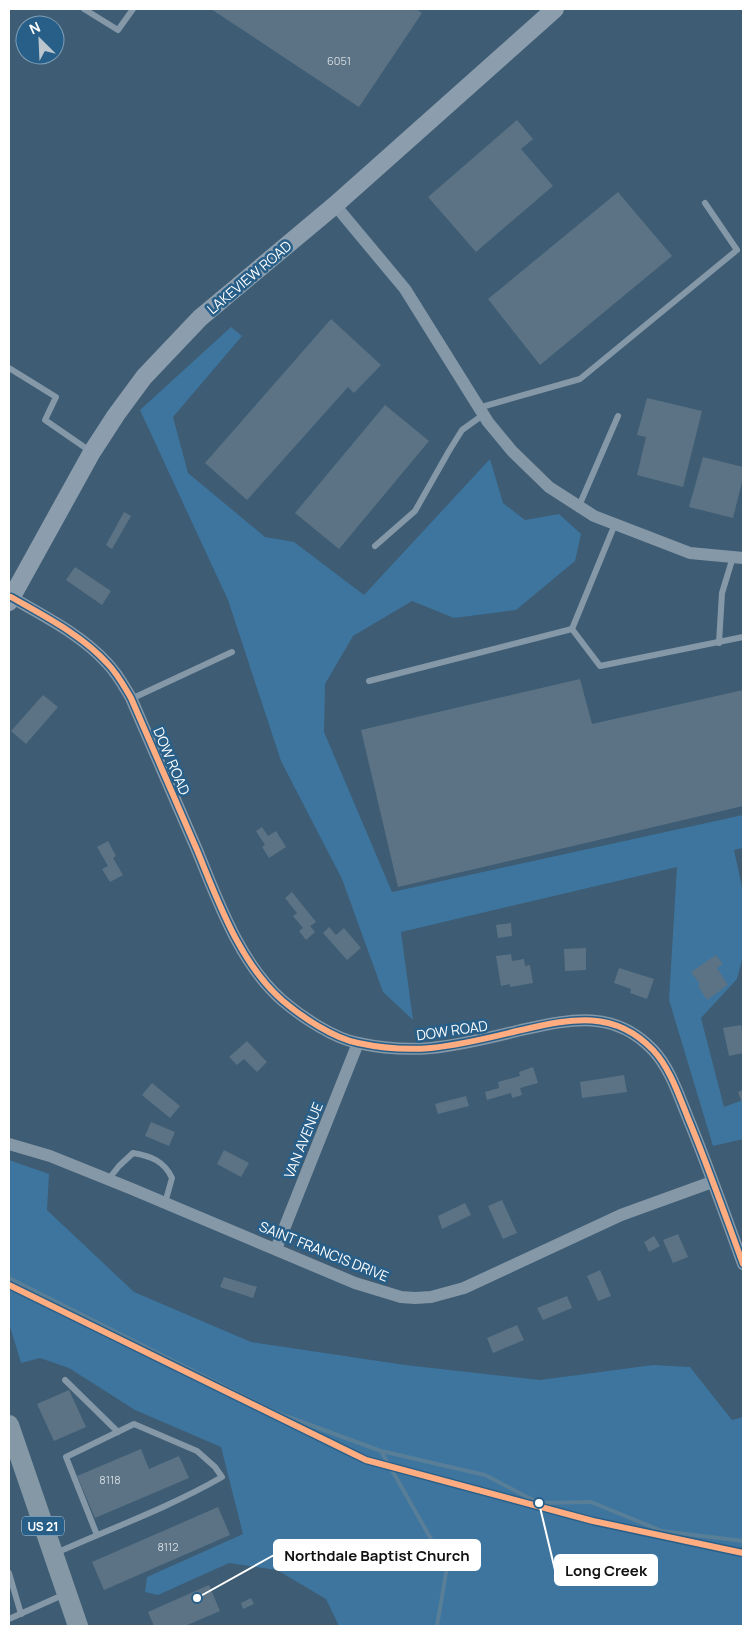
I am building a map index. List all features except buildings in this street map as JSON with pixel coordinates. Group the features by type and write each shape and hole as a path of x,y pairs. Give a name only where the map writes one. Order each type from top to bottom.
{"main road":[{"name":"LAKEVIEW ROAD","path":"10,600 92,452 116,415 144,378 200,318 335,205 555,9"},
{"name":"US 21","path":"9,1425 13,1452 53,1554 78,1626"}],"street":[{"path":"335,205 405,289 481,412 512,451 549,487 594,516 690,553 738,557"},
{"name":"DOW ROAD","path":"10,600 54,623 98,653 109,664 131,699 225,916 255,970 271,990 320,1027 358,1044 431,1048 572,1020 588,1019 616,1024 641,1039 654,1050 664,1065 676,1090 743,1264"},
{"name":"VAN AVENUE","path":"276,1248 358,1044"},
{"name":"SAINT FRANCIS DRIVE","path":"9,1144 50,1156 276,1248 355,1283 388,1293 415,1298 431,1297 464,1288 621,1215 712,1182"}],"lane":[{"path":"84,9 118,30 133,9"},
{"path":"375,546 415,511 462,430 481,412 580,379 737,250 705,203"},
{"path":"9,368 56,398 45,420 92,452"},
{"path":"579,506 618,416"},
{"path":"572,629 615,524"},
{"path":"719,643 722,593 738,557"},
{"path":"572,629 600,666 743,637"},
{"path":"369,681 572,629"},
{"path":"131,699 232,652"},
{"path":"108,1180 133,1153 159,1161 167,1168 172,1178 165,1203"},
{"path":"65,1380 118,1432"},
{"path":"53,1554 97,1535 202,1489 222,1477 215,1467 197,1451 134,1424 66,1457 97,1535"},
{"path":"9,1573 21,1614"},
{"path":"9,1619 66,1593"}],"shaded area":[{"path":"231,327 242,336 173,417 188,473 265,537 294,542 364,595 490,459 503,503 525,520 559,514 581,534 575,561 516,610 454,618 412,601 353,636 325,684 324,732 392,892 743,815 743,848 734,850 743,892 743,956 737,979 701,1018 724,1107 743,1100 743,1139 713,1146 669,1000 677,867 401,932 413,1020 383,992 342,879 281,761 228,600 140,410"},
{"path":"9,1160 49,1174 47,1210 134,1292 251,1342 405,1365 540,1380 653,1365 690,1367 732,1420 743,1417 743,1626 339,1626 326,1599 277,1570 229,1563 158,1595 145,1592 147,1577 243,1534 221,1447 135,1410 69,1368 40,1358 21,1363 9,1323"}],"waterway":[{"path":"9,1278 275,1412 381,1451 485,1475 539,1503 591,1502 662,1531 743,1541"},
{"path":"381,1451 447,1567 437,1626"}],"cycle path":[{"path":"11,597 74,635 97,653 117,675 131,698 232,931 254,969 283,1001 308,1020 338,1037 358,1043 385,1047 413,1049 442,1047 554,1023 588,1020 605,1022 621,1027 637,1036 659,1057 674,1082 743,1264"},
{"path":"9,1285 366,1460 593,1521 743,1553"}],"place":[{"name":"Long Creek","path":"539,1503"},
{"name":"Northdale Baptist Church","path":"197,1598"}]}
